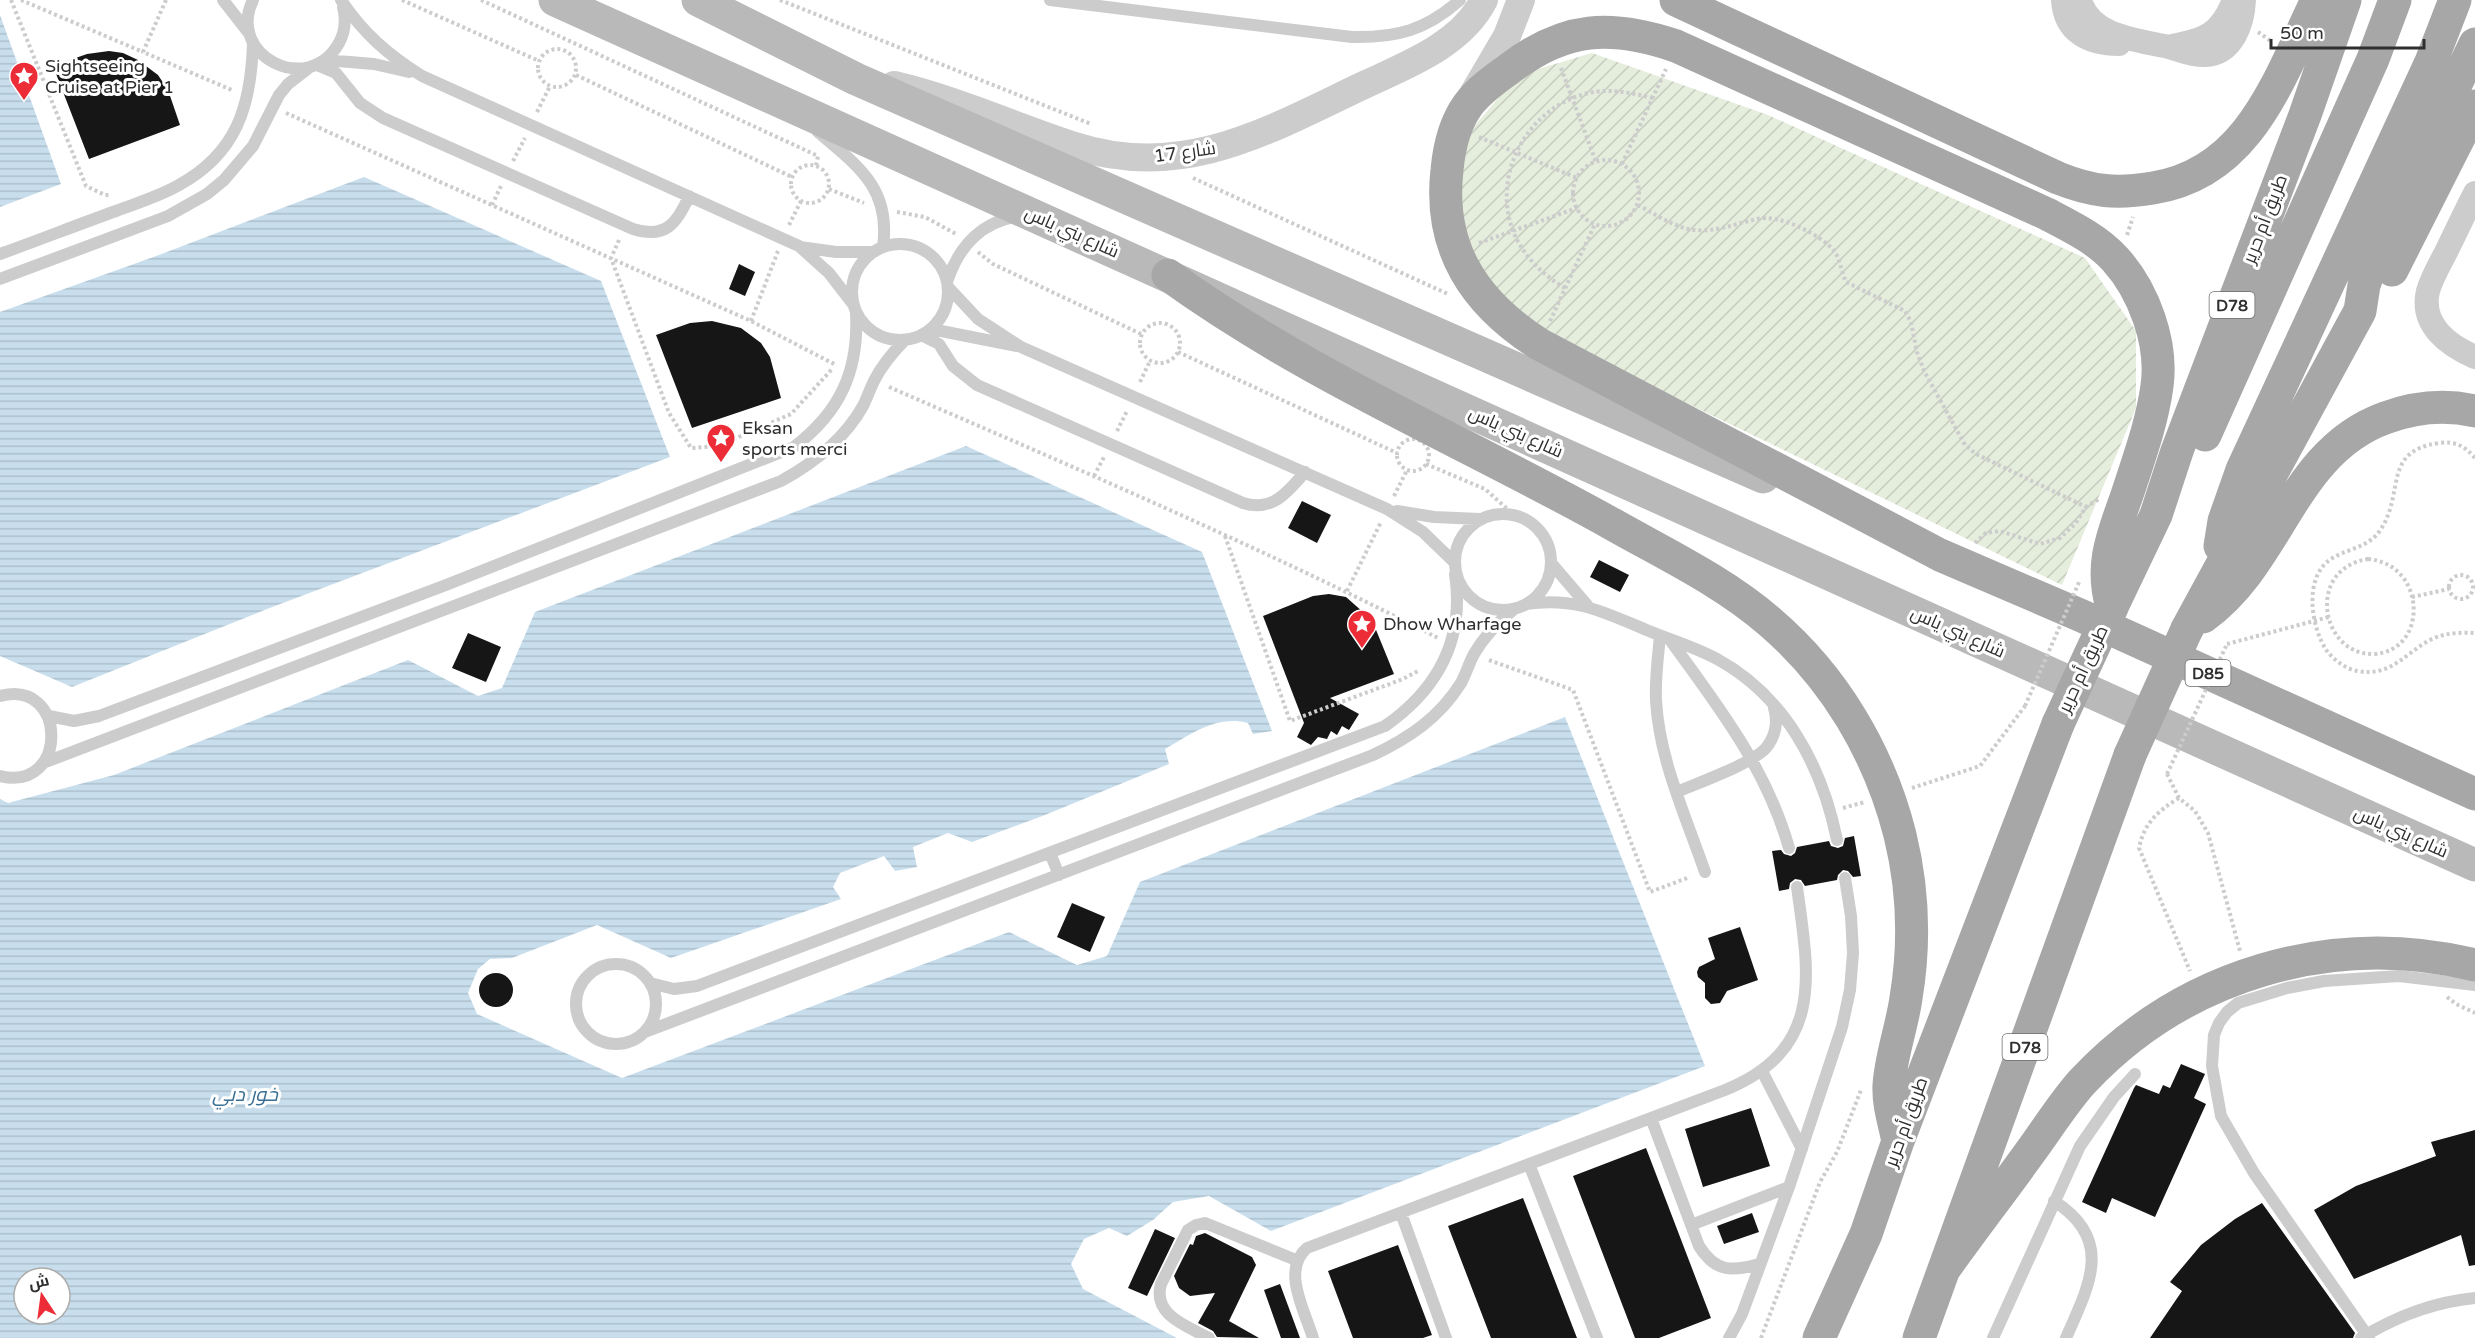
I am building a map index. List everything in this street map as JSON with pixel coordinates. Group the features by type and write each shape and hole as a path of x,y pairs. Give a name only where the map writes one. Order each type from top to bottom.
{"main road":[{"name":"شارع بني ياس","path":"555,0 1168,274 2475,865"},
{"name":"D85","path":"698,0 856,78 1948,558 2475,794"},
{"path":"1676,0 2058,178 2079,187 2123,193 2174,185 2200,174 2245,137 2261,113 2317,0"},
{"name":"طريق أم حرير","path":"1819,1338 1866,1234 1898,1141 2058,724 2157,515 2177,451 2305,115 2345,0"},
{"path":"2157,515 2202,441 2373,59 2395,0"},
{"path":"2217,574 2224,521 2242,470 2431,62 2455,0"},
{"path":"1948,558 1539,344 1512,327 1478,292 1456,252 1447,221 1444,189 1448,158 1462,116 1493,81 1521,59 1552,42 1579,34 1612,31 1645,35 1676,46 2047,214 2095,242 2115,259 2135,289 2149,319 2156,351 2157,384 2151,417 2107,560 2108,592 2112,607"},
{"name":"D78","path":"1922,1337 2130,755 2187,629 2360,311 2364,285 2373,259 2475,44"},
{"path":"2360,311 2378,292 2392,270 2475,106"},
{"path":"1168,274 1213,307 1280,348 1571,501 1735,595 1769,621 1800,650 1828,683 1862,737 1888,796 1900,836 1908,876 1912,917 1911,959 1906,1000 1889,1088 1891,1112 1898,1141"},
{"path":"2187,629 2228,596 2246,576 2317,465 2340,442 2368,424 2399,413 2430,407 2475,411"},
{"path":"1945,1268 2058,1112 2082,1083 2136,1033 2167,1012 2199,994 2246,975 2305,959 2341,954 2416,954 2475,965"}],"street":[{"name":"شارع 17","path":"856,78 891,84 947,99 1075,146 1111,155 1149,158 1185,155 1221,148 1256,137 1435,51 1461,30 1484,0"},
{"path":"1462,116 1507,36 1521,0"},
{"path":"2062,0 2068,21 2074,29 2090,40 2106,44 2161,46 2195,42 2214,32 2234,0"},
{"path":"2080,0 2086,14 2102,29 2161,46 2204,55 2221,50 2228,44 2239,27 2244,0"},
{"path":"2475,193 2428,291 2427,308 2432,324 2442,338 2475,357"}],"lane":[{"path":"223,0 271,62 297,69 318,64 374,64 422,75"},
{"path":"0,254 159,194 194,176 209,164 234,134 248,98 252,39 248,21 253,0"},
{"path":"0,279 188,206 224,180 253,146 272,107 288,84 335,50 342,38 345,24 340,0"},
{"path":"340,0 375,43 397,61 422,75 799,246 836,252 878,249 899,244 915,246 940,265 948,283 978,319 1021,347 1387,509 1423,532 1455,568 1460,586 1478,604 1489,609 1557,602 1587,605 1716,658 1737,671 1790,723 1821,781 1837,840"},
{"path":"1050,0 1352,37 1384,37 1414,30 1442,16 1460,0"},
{"path":"318,64 336,73 360,103 371,111 644,233 666,229 682,213 689,196"},
{"path":"49,717 74,721 99,716 446,585 794,447 813,433 829,415 842,394 850,372 856,343 853,280 864,260 878,249 886,230 879,195 859,167 784,104"},
{"path":"43,763 789,476 806,467 828,450 847,429 863,406 874,380 893,352 905,340 926,332 941,317 947,302 948,283 955,259 967,242 981,230 998,221 1017,216 1036,216"},
{"path":"799,246 829,273 865,325 876,334 890,339 905,340"},
{"path":"926,332 1021,347"},
{"path":"926,332 939,344 953,366 977,385 1251,506 1261,506 1278,500 1305,472"},
{"path":"1387,509 1434,517 1480,519"},
{"path":"650,983 674,989 697,986 1385,726 1407,711 1426,692 1440,669 1444,641 1458,610 1455,568 1458,541 1471,525 1480,519 1491,515 1514,515 1534,525 1547,542 1551,563 1587,605"},
{"path":"645,1032 653,1021 656,995 642,972 617,963 592,972 583,981 576,1000 579,1020 586,1031 596,1039 609,1044 622,1044 634,1040 645,1032 1362,760 1399,743 1424,726 1445,706 1462,682 1474,655 1491,630 1536,597 1544,587 1551,563"},
{"path":"446,585 454,605"},
{"path":"1665,638 1752,758 1774,802 1789,848"},
{"path":"1665,638 1656,670 1656,701 1665,753 1705,872"},
{"path":"0,696 17,694 30,698 41,706 49,717 53,736 48,755 33,772 20,777 0,776"},
{"path":"1677,792 1752,758 1766,747 1774,734 1777,719 1773,705"},
{"path":"1050,853 1059,875"},
{"path":"1729,1338 1742,1314 1789,1187 1842,1027 1850,990 1853,953 1851,916 1845,879"},
{"path":"1313,1338 1294,1275 1296,1260 1300,1254 1314,1245 1744,1082 1762,1071 1782,1052 1797,1027 1806,1000 1807,972 1797,887"},
{"path":"2475,985 2399,976 2324,981 2287,988 2238,1003 2227,1012 2214,1035 2213,1074 2221,1116 2254,1173 2366,1337 2393,1320 2428,1307 2475,1298"},
{"path":"1762,1071 1802,1149"},
{"path":"1993,1338 2080,1146 2096,1120 2135,1074"},
{"path":"1651,1118 1691,1225 1706,1257 1717,1266 1730,1270 1760,1264"},
{"path":"1529,1164 1597,1338"},
{"path":"1691,1225 1789,1187"},
{"path":"2054,1201 2067,1209 2082,1226 2091,1246 2093,1260 2087,1290 2066,1338"},
{"path":"1401,1213 1446,1338"},
{"path":"1209,1338 1164,1312 1158,1294 1188,1230 1205,1223 1296,1260"}],"path":[{"path":"11,0 86,186 105,195 114,195"},
{"path":"21,0 248,98"},
{"path":"143,52 166,0"},
{"path":"402,0 539,61"},
{"path":"481,0 818,156 816,166"},
{"path":"1552,42 1596,162"},
{"path":"1622,165 1676,46"},
{"path":"549,50 564,50 575,60 576,75 565,86 550,86 539,76 539,61 549,50"},
{"path":"576,75 792,177"},
{"path":"492,205 550,86"},
{"path":"1565,288 1539,270 1528,257 1513,231 1508,211 1507,191 1509,171 1516,152 1526,135 1539,120 1555,107 1572,98 1605,90 1621,90 1653,98"},
{"path":"272,107 751,321 850,372"},
{"path":"1462,116 1516,152 1577,178"},
{"path":"1609,160 1622,165 1636,179 1639,189 1638,205 1622,222 1604,226 1584,218 1573,198 1577,178 1582,171 1596,162 1609,160"},
{"path":"816,166 827,175 829,189 821,200 808,204 801,201 792,191 792,177 802,167 816,166"},
{"path":"829,189 884,212 912,213 925,217 954,231 993,264 1141,334"},
{"path":"751,321 783,239 801,201"},
{"path":"1638,205 1688,229 1712,230 1759,218 1788,221 1827,244 1837,254 1846,282 1905,311 1911,322 1917,352 1924,371 1965,445 1976,454 2086,507"},
{"path":"1456,252 1577,208"},
{"path":"1539,344 1595,224"},
{"path":"625,225 611,258 669,413 691,448 718,446 790,414 836,364"},
{"path":"1153,324 1169,325 1179,337 1178,352 1166,362 1150,361 1140,350 1141,334 1153,324"},
{"path":"1178,352 1397,453 1401,466 1407,470 1421,469 1426,464 1429,451 1419,440"},
{"path":"1094,476 1150,361"},
{"path":"874,380 1094,476 1347,591 1444,641"},
{"path":"1397,453 1405,441 1419,440 1430,445"},
{"path":"2475,458 2466,448 2457,444 2444,442 2416,448 2403,460 2387,517 2380,531 2365,545 2330,559 2318,572 2312,605 2319,636 2328,652 2347,667 2370,673 2390,668 2430,640 2451,633 2475,633"},
{"path":"1426,464 1485,489 1514,515"},
{"path":"1347,591 1407,470"},
{"path":"1948,558 1986,533 2000,531 2040,544 2060,538 2075,524 2086,507 2094,500 2128,490"},
{"path":"1224,536 1290,722 1403,679 1419,670"},
{"path":"2358,560 2379,560 2389,564 2405,578 2412,597 2413,617 2407,636 2392,649 2382,652 2373,654 2353,649 2338,636 2329,618 2327,597 2333,578 2348,564 2358,560"},
{"path":"1831,812 1980,766 2025,706 2083,569"},
{"path":"2458,575 2465,575 2474,583 2474,590 2464,599 2458,599 2449,589 2449,583 2458,575"},
{"path":"2412,597 2449,589"},
{"path":"2246,975 2208,833 2195,811 2179,798 2167,774 2227,644 2329,618"},
{"path":"1434,646 1444,641"},
{"path":"1474,655 1573,690 1650,892 1705,872"},
{"path":"2179,798 2163,808 2142,832 2139,848 2199,994"},
{"path":"1761,1338 1820,1182 1837,1152 1862,1087"}],"green space":[{"path":"1592,53 1768,115 2085,258 2136,331 2136,408 2062,585 1505,315 1465,265 1456,185 1466,136 1518,75"}],"water":[{"path":"0,15 61,184 0,207"},
{"path":"364,177 601,281 670,457 267,609 72,687 0,656 0,312 159,255"},
{"name":"خور دبي","path":"966,446 1202,552 1272,731 1253,734 1248,723 1236,721 1205,727 1165,749 1169,764 972,842 948,833 913,847 917,867 895,871 884,856 840,873 833,887 841,899 671,958 597,925 512,958 490,959 478,969 468,993 477,1014 622,1078 1009,932 1077,965 1107,956 1140,882 1565,717 1705,1066 1271,1231 1209,1196 1173,1202 1153,1220 1127,1236 1109,1228 1084,1239 1071,1264 1083,1289 1177,1338 0,1338 0,799 8,803 114,775 408,660 478,696 502,688 535,612"}],"building":[{"path":"109,51 123,53 138,60 158,75 168,90 180,125 89,159 53,66 87,54"},
{"path":"739,264 755,272 745,296 729,289"},
{"path":"712,321 741,328 761,343 770,357 781,398 692,428 656,335 690,323"},
{"path":"1302,501 1331,515 1317,543 1288,528"},
{"path":"1599,560 1629,575 1620,592 1590,577"},
{"path":"1329,594 1346,597 1372,620 1394,674 1330,698 1359,714 1349,730 1342,726 1337,735 1331,731 1327,739 1318,737 1311,745 1297,737 1304,723 1263,616 1313,596"},
{"path":"468,633 501,647 486,682 452,668"},
{"path":"1854,836 1861,876 1853,877 1848,871 1843,870 1837,880 1805,886 1801,880 1795,879 1790,883 1789,889 1779,891 1772,851 1781,850 1784,854 1791,856 1797,847 1829,841 1831,846 1838,848 1843,846 1845,838"},
{"path":"1072,903 1105,917 1090,952 1057,937"},
{"path":"1740,927 1758,980 1727,991 1720,1003 1711,1004 1705,998 1705,983 1698,977 1697,972 1699,967 1715,959 1708,938"},
{"path":"496,973 508,978 513,990 508,1002 496,1007 484,1002 479,990 484,978"},
{"path":"2181,1064 2205,1074 2194,1098 2206,1104 2155,1217 2112,1198 2106,1213 2082,1202 2136,1085 2159,1094 2163,1085 2170,1088"},
{"path":"1751,1108 1770,1166 1703,1187 1685,1129"},
{"path":"2475,1130 2475,1265 2469,1266 2461,1235 2354,1279 2314,1210 2356,1186 2436,1156 2431,1142"},
{"path":"1646,1148 1711,1318 1659,1338 1635,1338 1573,1176"},
{"path":"1523,1198 1577,1338 1491,1338 1448,1226"},
{"path":"2262,1203 2355,1333 2353,1338 2150,1338 2182,1291 2170,1282 2201,1245 2235,1219"},
{"path":"1752,1213 1759,1232 1724,1244 1717,1226"},
{"path":"1155,1229 1175,1238 1147,1296 1128,1288"},
{"path":"1205,1233 1252,1257 1256,1265 1229,1321 1259,1338 1217,1337 1213,1331 1198,1323 1215,1293 1190,1296 1179,1288 1174,1276 1190,1244 1193,1245 1196,1236"},
{"path":"1398,1245 1432,1335 1423,1338 1353,1338 1328,1271"},
{"path":"1280,1284 1300,1338 1281,1338 1264,1290"}],"place":[{"name":"Sightseeing Cruise at Pier 1","path":"24,102"},
{"name":"Eksan sports merci","path":"721,464"},
{"name":"Dhow Wharfage","path":"1362,650"}]}
